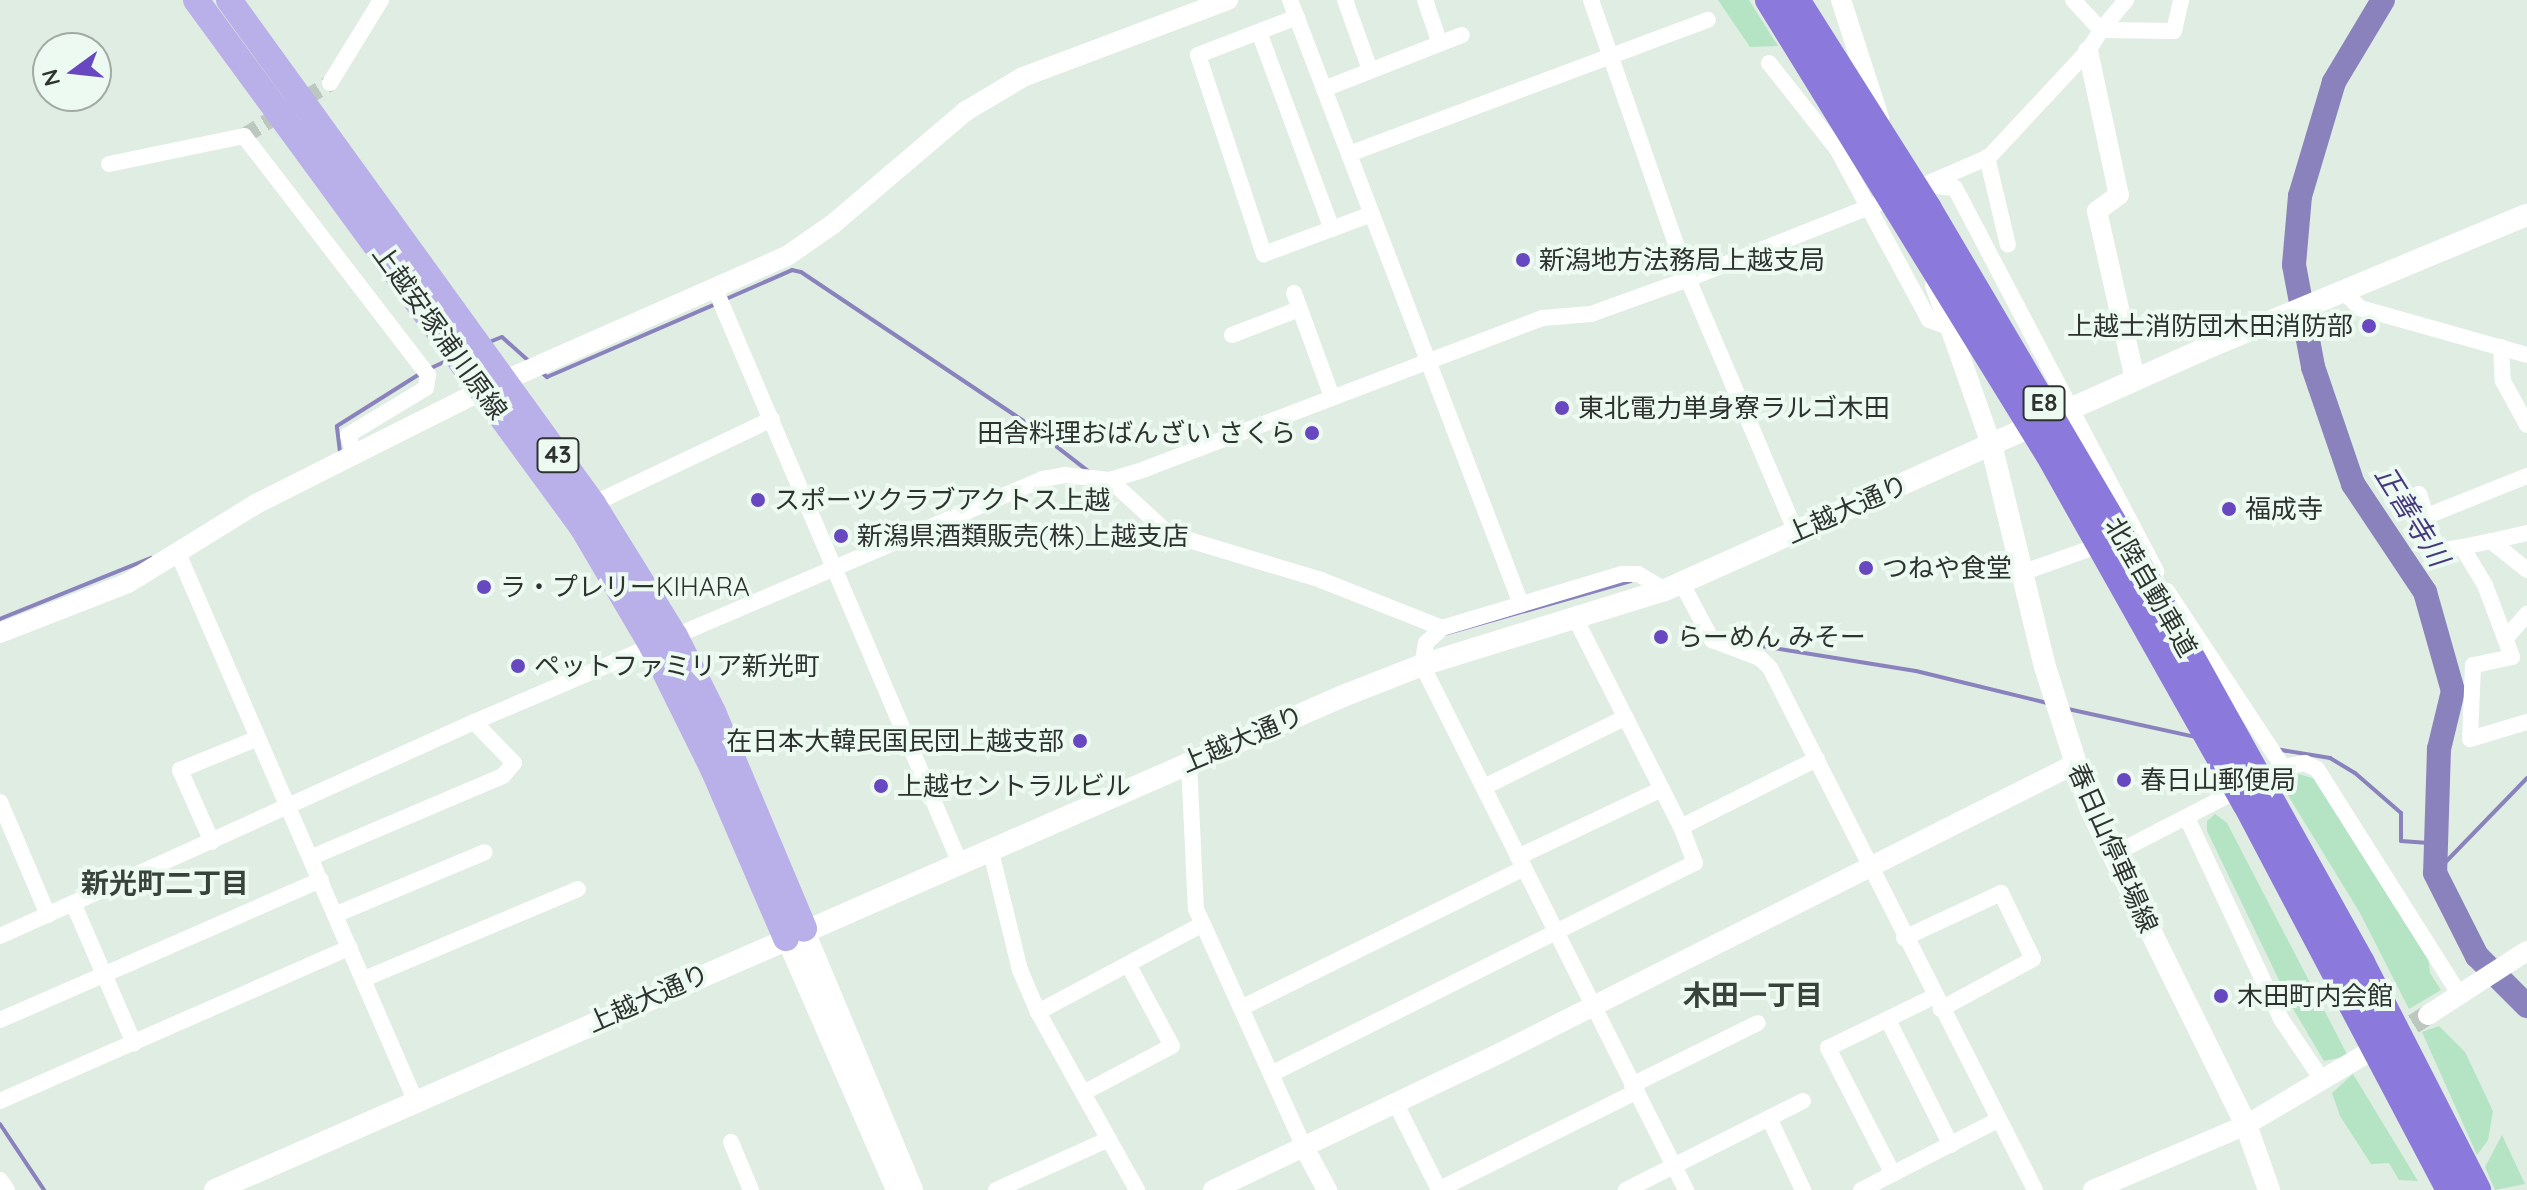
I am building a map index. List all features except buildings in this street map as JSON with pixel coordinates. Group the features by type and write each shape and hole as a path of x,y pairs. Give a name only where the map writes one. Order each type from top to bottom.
{"highway":[{"name":"北陸自動車道","path":"1769,0 1799,18 2070,447 2438,1140 2477,1190"},
{"name":"北陸自動車道","path":"2438,1140 2450,1190"}],"main road":[{"name":"上越安塚浦川原線","path":"196,0 493,385 593,504 663,641 714,771 795,934"},
{"name":"上越安塚浦川原線","path":"236,10 493,385 582,527 663,641"},
{"path":"2334,296 2527,215"},
{"name":"上越大通り","path":"215,1190 244,1184 415,1100 1189,763 1422,665 1673,586 2070,408 2334,296"},
{"name":"春日山停車場線","path":"1991,444 2045,667 2075,764 2112,855 2246,1125 2269,1190"}],"street":[{"path":"330,83 381,0"},
{"path":"0,633 128,583 256,504 493,385 716,291 787,256 833,224 995,92 1228,0"},
{"path":"1290,0 1521,604"},
{"path":"1345,0 1370,70"},
{"path":"1425,0 1440,44"},
{"path":"1591,0 1688,279 1796,532"},
{"path":"1841,0 1903,193 1991,444"},
{"path":"2073,0 2101,30 2174,31 2181,0"},
{"path":"0,936 474,722 1043,479 1065,475 1110,480 1543,318 1591,314 1688,279 1924,185 1987,157 2088,51 2126,0"},
{"path":"1297,17 1198,55 1264,254 1372,214"},
{"path":"1349,154 1708,20"},
{"path":"1259,32 1332,229"},
{"path":"1324,89 1462,35"},
{"path":"2088,51 2119,195 2097,211 2135,380"},
{"path":"1769,63 1837,149 1929,320 1949,327"},
{"path":"109,164 244,136 428,375 426,388 348,435 355,456"},
{"path":"1987,157 2008,245"},
{"path":"1924,185 1955,188 2163,584 2283,767"},
{"path":"716,291 959,861"},
{"path":"2334,296 2360,308 2527,355"},
{"path":"1232,335 1296,301 1332,397"},
{"path":"2501,347 2503,381 2527,425"},
{"path":"593,504 772,419"},
{"path":"2427,516 2527,476"},
{"path":"1110,480 1169,534 1321,580 1442,628"},
{"path":"2419,494 2437,551 2527,533"},
{"path":"2024,572 2136,533"},
{"path":"2491,541 2527,570"},
{"path":"2462,547 2506,638 2512,657 2473,665 2470,739 2527,722"},
{"path":"177,551 337,914 415,1100"},
{"path":"1686,1190 1422,665 1426,643 1442,628 1622,574 1638,574 1673,586 1712,640 1760,658 1770,668 1871,866 1904,938 2035,1190"},
{"path":"2506,638 2527,614"},
{"path":"1275,1072 1695,863 1681,827 1575,618"},
{"path":"1484,787 1626,717"},
{"path":"312,857 503,776 514,763 474,722"},
{"path":"212,842 180,770 258,738"},
{"path":"1681,827 1817,759"},
{"path":"1189,763 1192,879 1201,925 1275,1072 1305,1149 1327,1190"},
{"path":"2112,855 2283,767 2305,763 2317,769 2469,990"},
{"path":"1213,1190 1305,1149 1593,1007 2075,764"},
{"path":"1241,1008 1662,789"},
{"path":"0,802 48,915"},
{"path":"2187,818 2281,1019 2323,1081"},
{"path":"990,848 1020,970 1038,1012 1137,1190"},
{"path":"337,914 485,852"},
{"path":"0,1020 321,880"},
{"path":"364,979 578,889"},
{"path":"1893,1174 1828,1048 2033,959 2001,893 1904,938"},
{"path":"73,903 134,1043"},
{"path":"1038,1012 1201,925"},
{"path":"795,934 896,1190"},
{"path":"795,934 913,1190"},
{"path":"0,1101 350,947"},
{"path":"2428,1015 2527,951"},
{"path":"1085,1092 1172,1046 1129,966"},
{"path":"1888,1020 1951,1145"},
{"path":"1396,1104 1438,1190 1758,1023"},
{"path":"2093,1190 2246,1125 2364,1055"},
{"path":"1626,1190 1803,1101"},
{"path":"1769,1118 1803,1190"},
{"path":"1861,1190 1998,1120"},
{"path":"996,1190 1109,1139"},
{"path":"731,1142 751,1190"},
{"path":"0,1180 7,1190"}],"green space":[{"path":"1718,0 1749,0 1778,46 1750,47"},
{"path":"2291,772 2316,779 2428,955 2430,973 2441,990 2409,1009 2360,913 2278,779"},
{"path":"2215,814 2227,823 2348,1056 2324,1061 2292,1007 2207,831 2207,821"},
{"path":"2439,1026 2465,1052 2493,1111 2488,1140 2477,1155 2422,1032"},
{"path":"2353,1074 2418,1181 2399,1180 2389,1163 2371,1164 2340,1116 2332,1093"},
{"path":"2502,1135 2525,1184 2495,1190 2485,1167"}],"waterway":[{"name":"正善寺川","path":"2383,0 2334,82 2300,196 2294,265 2313,367 2353,484 2425,592 2453,691 2439,749 2435,873 2477,956 2527,1006"},
{"path":"726,299 792,270 801,272 1025,422 1088,471"},
{"path":"541,372 547,377 718,303"},
{"path":"487,343 502,337 531,363"},
{"path":"429,369 446,361"},
{"path":"340,452 337,426 421,373"},
{"path":"0,619 151,558"},
{"path":"1444,634 1631,581"},
{"path":"1743,643 1916,671 2047,703"},
{"path":"2068,709 2195,737"},
{"path":"2275,749 2330,758 2355,773 2401,813 2401,841 2432,843"},
{"path":"2435,873 2527,778"},
{"path":"0,1124 44,1190"}],"tunnel":[{"path":"244,136 330,83"},
{"path":"2388,1040 2428,1015"}],"place":[{"name":"新潟地方法務局上越支局","path":"1523,260"},
{"name":"上越士消防団木田消防部","path":"2369,326"},
{"name":"東北電力単身寮ラルゴ木田","path":"1562,408"},
{"name":"田舎料理おばんざい さくら","path":"1312,433"},
{"name":"スポーツクラブアクトス上越","path":"758,500"},
{"name":"福成寺","path":"2229,509"},
{"name":"新潟県酒類販売(株)上越支店","path":"841,536"},
{"name":"つねや食堂","path":"1866,568"},
{"name":"ラ・プレリーKIHARA","path":"484,587"},
{"name":"らーめん みそー","path":"1661,637"},
{"name":"ペットファミリア新光町","path":"518,666"},
{"name":"在日本大韓民国民団上越支部","path":"1080,741"},
{"name":"春日山郵便局","path":"2124,780"},
{"name":"上越セントラルビル","path":"881,786"},
{"name":"木田町内会館","path":"2221,996"}],"district":[{"name":"新光町二丁目","path":"165,883"},
{"name":"木田一丁目","path":"1753,995"}]}
